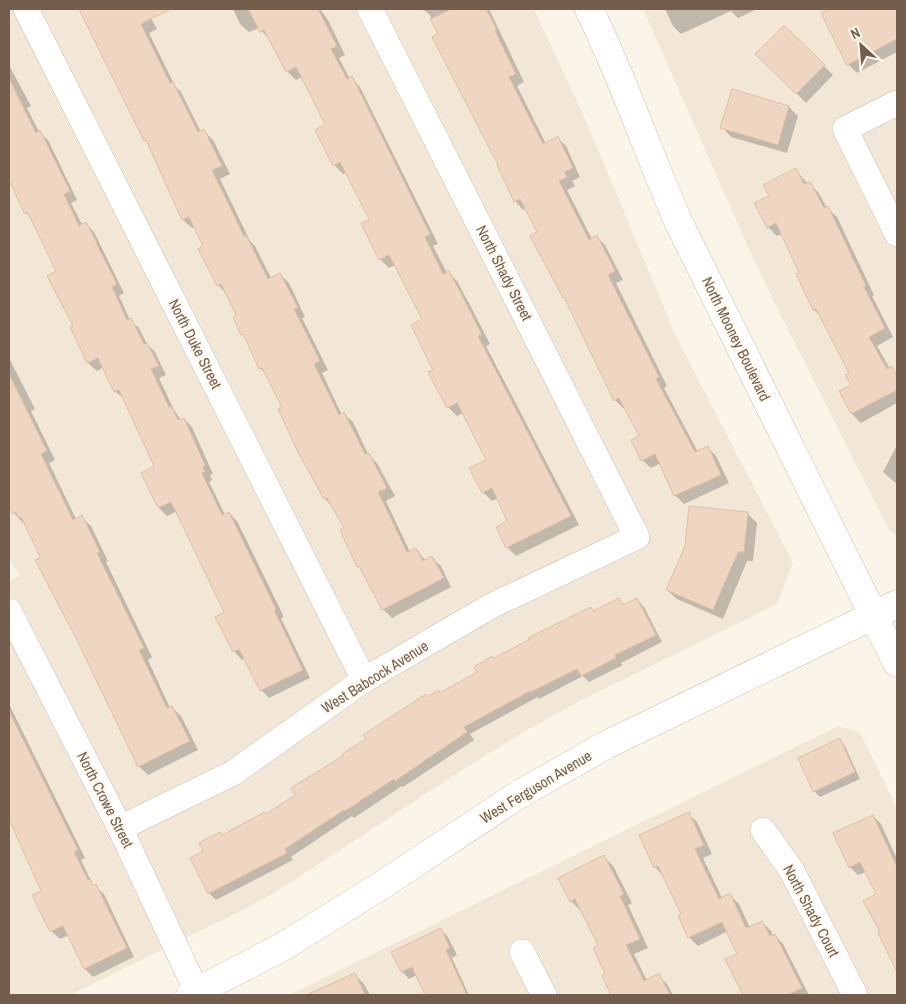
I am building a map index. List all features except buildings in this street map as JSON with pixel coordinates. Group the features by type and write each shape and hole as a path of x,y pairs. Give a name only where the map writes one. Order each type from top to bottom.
{"street":[{"name":"North Duke Street","path":"26,9 364,680"},
{"name":"North Shady Street","path":"370,9 638,537"},
{"name":"North Mooney Boulevard","path":"589,9 609,50 654,167 678,221 897,663"},
{"path":"897,103 845,128 897,234"},
{"name":"West Babcock Avenue","path":"120,828 234,773 364,680 491,606 638,537"},
{"name":"West Ferguson Avenue","path":"194,993 300,936 382,885 518,795 606,745 897,604"},
{"name":"North Crowe Street","path":"9,611 120,828 194,993"},
{"name":"North Shady Court","path":"763,830 792,871 855,995"},
{"path":"522,952 544,995"}],"shaded area":[{"path":"9,9 534,9 587,123 675,334 793,563 777,604 580,701 522,733 274,893 70,995 9,995 9,582 19,576 9,557"},
{"path":"643,9 897,9 897,535 890,532 773,300"},
{"path":"838,726 860,732 897,808 897,995 289,995"}]}
